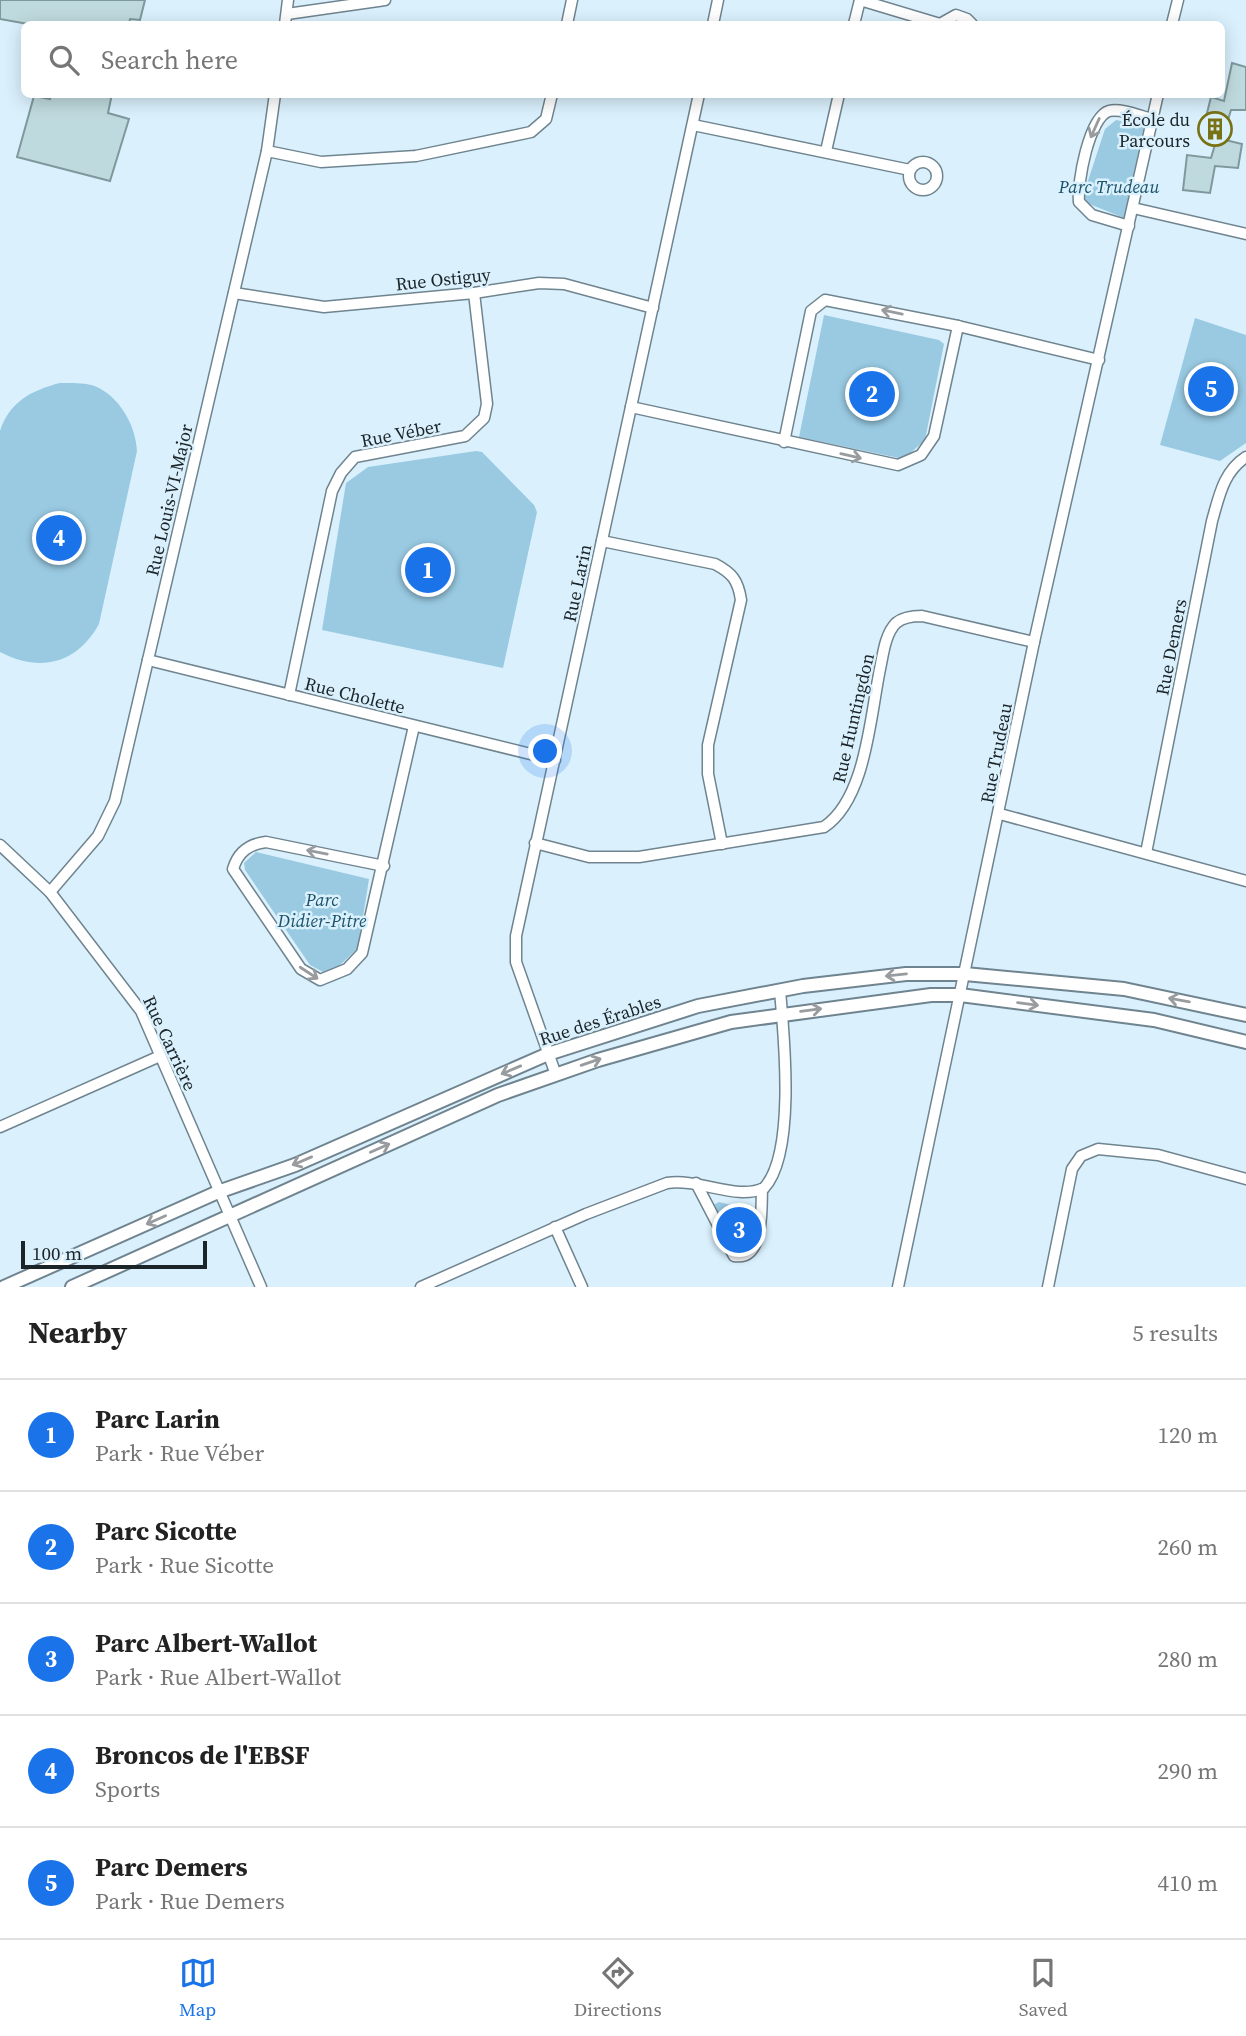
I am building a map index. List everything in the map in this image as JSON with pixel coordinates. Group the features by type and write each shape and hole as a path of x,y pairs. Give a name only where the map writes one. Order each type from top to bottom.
{"street":[{"path":"288,0 286,19 385,0"},
{"path":"568,21 572,0"},
{"path":"714,21 718,0"},
{"path":"855,21 860,0 930,21"},
{"path":"1173,21 1178,0"},
{"path":"945,21 956,15 969,21"},
{"name":"Rue Louis-VI-Major","path":"50,892 98,836 116,801 267,151 274,98"},
{"path":"267,151 321,162 416,156 531,132 546,119 551,98"},
{"name":"Rue Larin","path":"556,1075 516,962 516,936 698,98"},
{"path":"826,151 838,98"},
{"name":"Rue Trudeau","path":"898,1287 1000,814 1034,642 1156,98"},
{"path":"1129,226 1092,215 1079,202 1093,126 1106,112 1113,110 1152,119"},
{"path":"693,125 910,170"},
{"path":"1133,208 1246,233"},
{"name":"Rue Ostiguy","path":"234,293 324,307 474,293 539,283 564,284 653,308"},
{"name":"Rue Véber","path":"289,695 332,491 341,472 355,457 465,436 484,418 487,404 474,293"},
{"path":"784,442 811,311 820,302 842,301 1099,359"},
{"path":"631,407 898,465 921,455 933,436 958,326"},
{"name":"Rue Demers","path":"1146,853 1212,522 1223,482 1236,463 1246,457"},
{"path":"602,541 715,564 730,572 739,584 741,600 708,745 708,775 723,844"},
{"name":"Rue Huntingdon","path":"535,843 589,857 614,858 824,827 839,817 855,786 884,648 897,622 910,616 922,616 1034,642"},
{"name":"Rue Cholette","path":"148,660 555,760"},
{"path":"384,866 266,842 243,850 233,869 301,970 320,980 347,969 362,953 384,866 414,726"},
{"path":"1000,814 1246,881"},
{"name":"Rue Carrière","path":"0,845 50,892 121,981 141,1011 261,1287"},
{"name":"Rue des Érables","path":"4,1287 218,1192 295,1164 548,1054 698,1006 780,991 906,974 965,974 1124,989 1246,1015"},
{"path":"421,1287 640,1191 681,1181 746,1193 762,1189 770,1181 773,1171 785,1108 780,991"},
{"path":"72,1287 498,1096 656,1041 731,1022 931,995 960,995 1154,1020 1246,1042"},
{"path":"0,1127 160,1056"},
{"path":"1048,1287 1072,1169 1081,1156 1098,1149 1158,1155 1246,1178"},
{"path":"696,1183 726,1245 734,1256 739,1257 750,1252 756,1243 762,1189"},
{"path":"555,1227 582,1287"}],"green space":[{"name":"Parc Trudeau","path":"1116,120 1144,126 1124,218 1087,203 1083,196 1105,129"},
{"path":"824,315 939,340 944,344 925,440 907,456 899,458 799,437"},
{"path":"1195,318 1246,335 1246,443 1220,461 1160,445"},
{"path":"60,383 90,385 107,393 121,407 131,424 137,451 99,624 90,638 69,656 43,663 29,662 0,652 0,431 9,412 23,399 40,389"},
{"path":"482,452 534,505 537,512 503,668 322,630 346,483 368,467"},
{"name":"Parc Didier-Pitre","path":"256,852 369,879 358,948 337,968 323,972 310,965 245,870 244,863"},
{"path":"719,1202 752,1210 753,1236 749,1244 740,1247 731,1241 713,1205"}],"building":[{"path":"0,0 145,0 140,20 21,23 0,19"},
{"path":"1232,63 1246,67 1246,110 1231,110 1223,136 1202,133 1211,98 1224,101"},
{"path":"33,98 111,98 108,113 129,119 110,181 17,157"},
{"path":"1217,138 1242,144 1238,168 1215,166 1210,193 1183,190 1187,155 1211,158"}],"place":[{"name":"École du Parcours","path":"1215,129"},
{"name":"Parc Demers","path":"1211,389"},
{"name":"Parc Sicotte","path":"872,394"},
{"name":"Broncos de l'EBSF","path":"59,538"},
{"name":"Parc Larin","path":"428,570"},
{"name":"Parc Albert-Wallot","path":"739,1230"}]}
